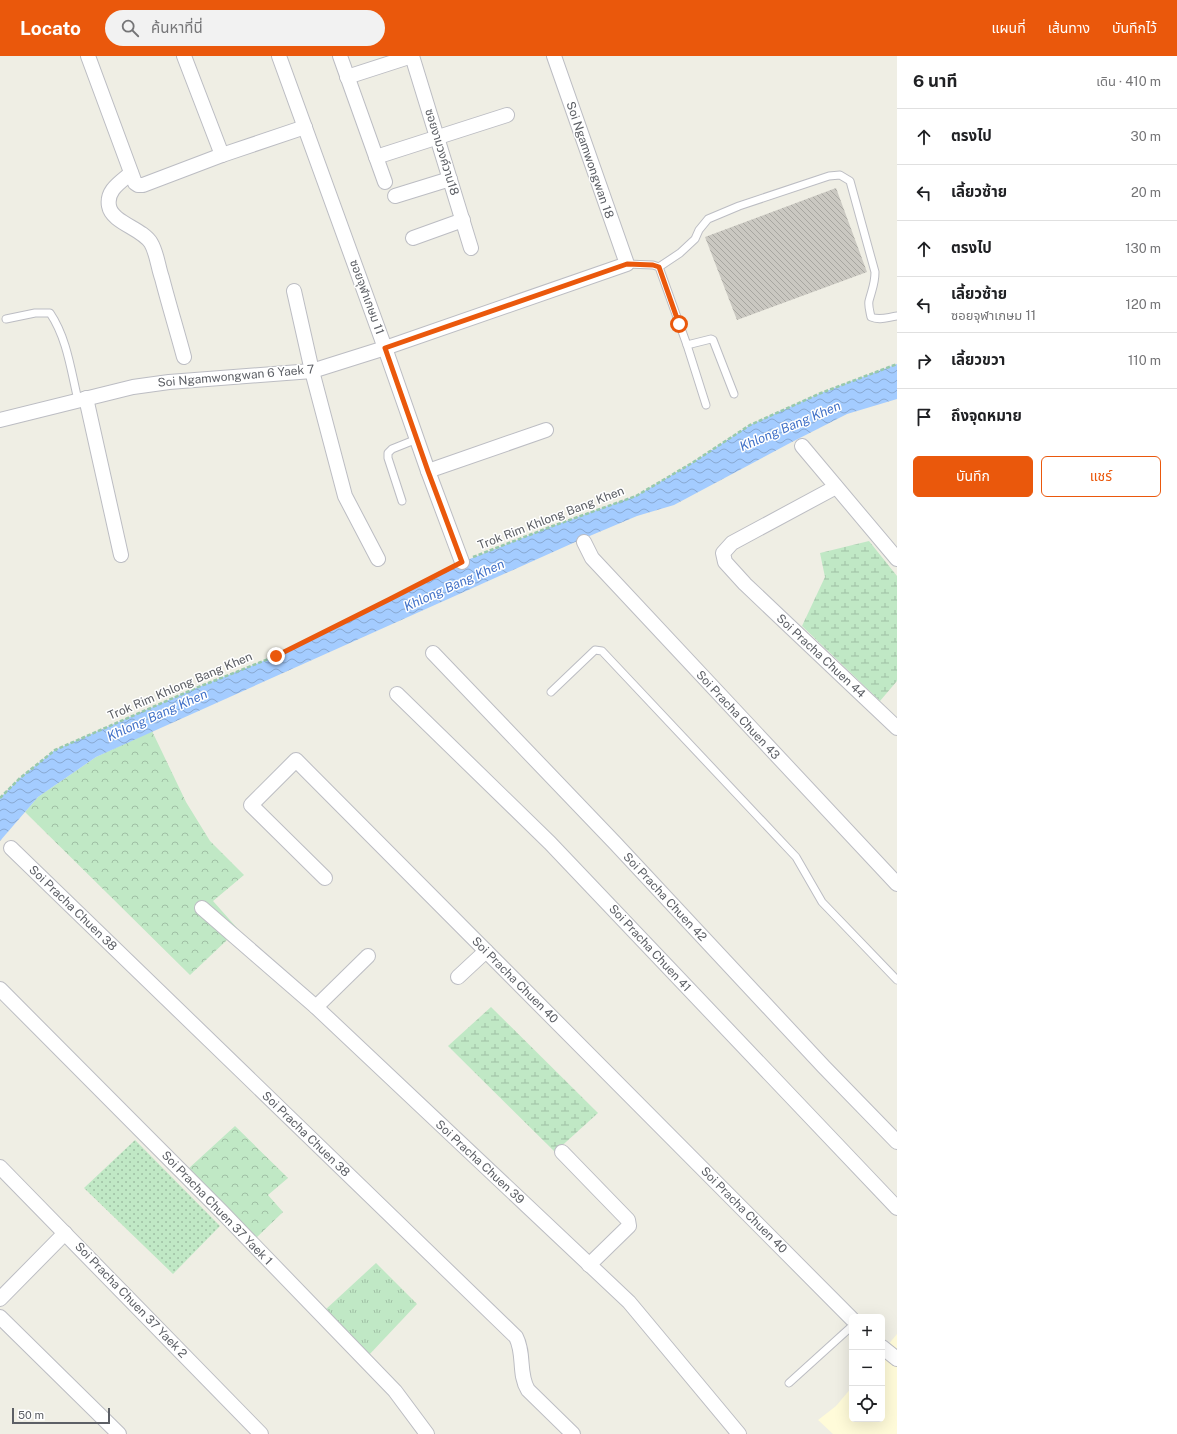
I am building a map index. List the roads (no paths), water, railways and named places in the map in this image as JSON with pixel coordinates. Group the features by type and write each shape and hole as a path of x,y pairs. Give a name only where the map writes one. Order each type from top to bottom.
{"street":[{"path":"88,56 131,173 138,185 143,185 222,155 305,127"},
{"path":"184,56 222,155"},
{"name":"ซอยจุฬาเกษม 11","path":"279,56 462,562"},
{"path":"340,56 385,182"},
{"path":"347,77 412,56"},
{"name":"ซอยงามวงค์วาน18","path":"412,56 471,248"},
{"name":"Soi Ngamwongwan 18","path":"554,56 627,264"},
{"path":"376,157 507,115"},
{"path":"131,173 114,188 110,194 108,200 109,207 112,214 143,235 150,242 184,357"},
{"path":"395,196 450,179"},
{"path":"413,238 463,220"},
{"name":"Soi Ngamwongwan 6 Yaek 7","path":"0,420 133,387 168,382 312,371 385,348 627,264"},
{"path":"294,291 312,371 345,496 378,559"},
{"path":"82,399 121,555"},
{"path":"428,471 546,430"},
{"path":"802,446 897,559"},
{"name":"Soi Pracha Chuen 44","path":"836,487 732,543 723,553 725,562 745,584 897,728"},
{"name":"Soi Pracha Chuen 43","path":"584,542 592,558 897,884"},
{"name":"Soi Pracha Chuen 42","path":"433,653 615,843 824,1067 897,1142"},
{"name":"Soi Pracha Chuen 41","path":"397,694 550,843 897,1208"},
{"name":"Soi Pracha Chuen 40","path":"325,878 251,805 296,760 849,1316"},
{"name":"Soi Pracha Chuen 38","path":"11,848 516,1337 520,1344 524,1383 528,1390 573,1434"},
{"name":"Soi Pracha Chuen 39","path":"202,908 316,1007 629,1302 739,1434"},
{"path":"458,977 486,951"},
{"path":"316,1007 368,956"},
{"name":"Soi Pracha Chuen 37 Yaek 1","path":"0,989 221,1211 390,1386 427,1434"},
{"path":"562,1152 628,1220 629,1226 624,1232 589,1265"},
{"name":"Soi Pracha Chuen 37 Yaek 2","path":"0,1167 261,1434"},
{"path":"0,1298 65,1233"},
{"path":"0,1316 119,1434"},
{"path":"885,1349 897,1359"}],"lane":[{"path":"659,267 680,253 694,238 708,219 739,206 822,178 840,175 850,181 875,272 872,293 869,301 871,317 882,319 897,316"},
{"path":"627,264 653,265 659,267"},
{"path":"659,267 687,345 706,405"},
{"path":"6,319 35,313 50,312 57,323 64,342 82,399"},
{"path":"687,345 711,339 713,340 734,394"},
{"path":"402,500 388,458 388,453 392,449 417,439"},
{"path":"551,692 595,650 602,650 794,854 802,864 817,896 897,980"},
{"path":"789,1383 849,1329"}],"water":[{"name":"Khlong Bang Khen","path":"897,364 897,399 847,414 674,505 637,516 573,543 96,757 38,797 0,841 0,798 20,778 55,750 196,688 276,656 462,562 550,527 636,496 692,463 750,425 821,393"}]}
